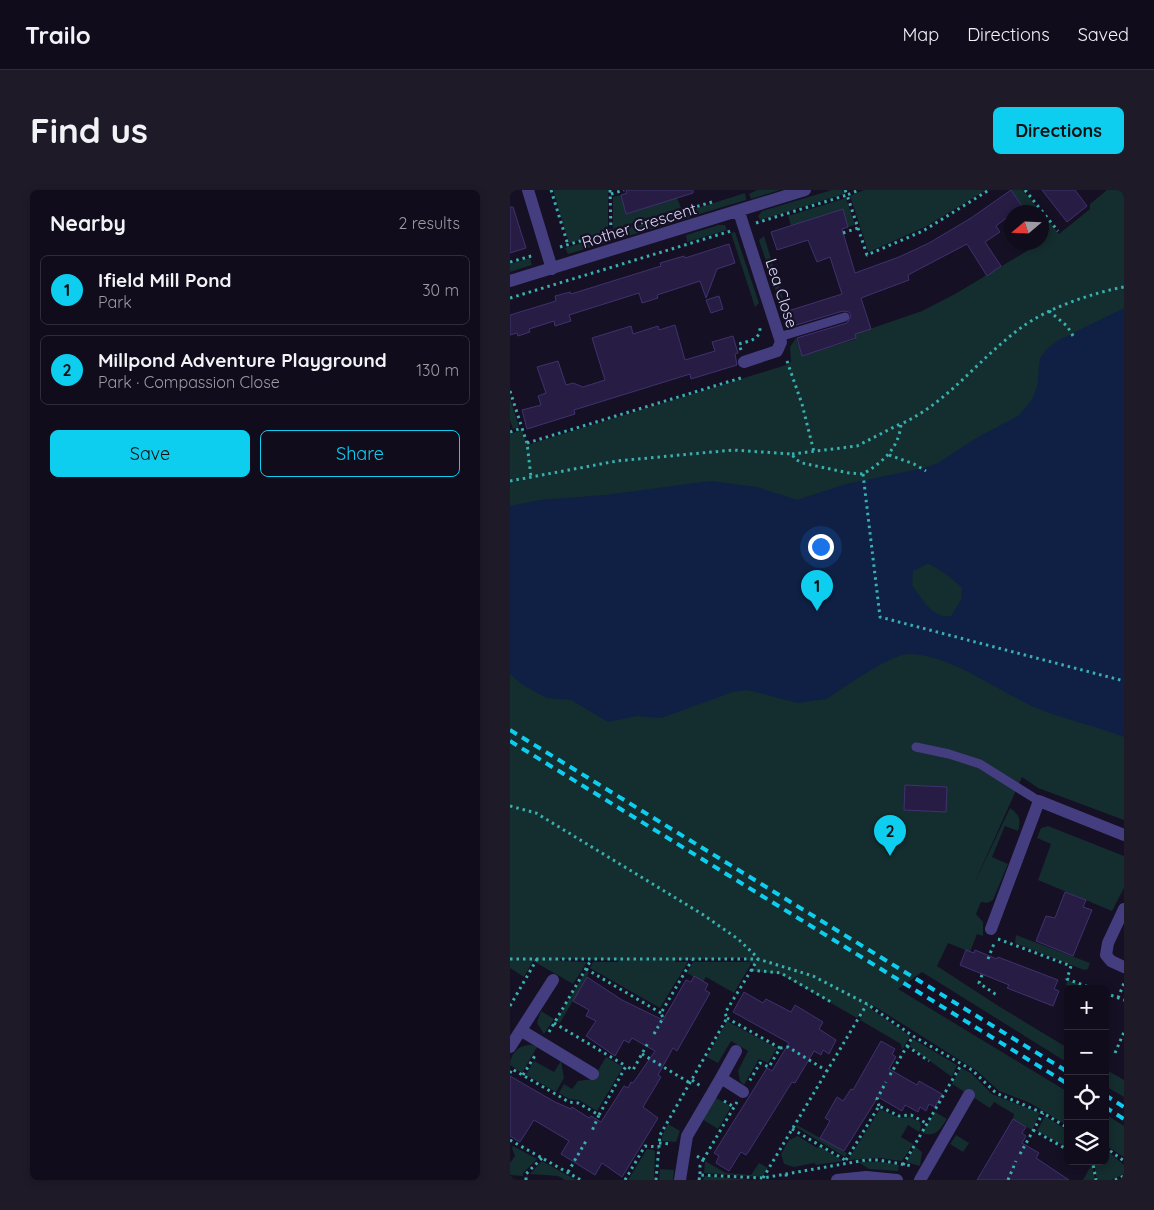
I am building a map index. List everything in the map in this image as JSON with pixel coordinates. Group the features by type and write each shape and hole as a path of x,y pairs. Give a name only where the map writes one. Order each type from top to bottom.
{"street":[{"path":"528,190 552,269"},
{"name":"Rother Crescent","path":"510,281 739,212 805,190"},
{"name":"Lea Close","path":"739,212 780,342 777,351 744,362"},
{"path":"994,934 1039,801 1124,835"},
{"path":"1124,910 1108,943 1106,955 1110,961 1124,967"},
{"path":"510,1047 522,1031 552,980"},
{"path":"522,1031 593,1074"},
{"path":"680,1180 687,1136 736,1051"},
{"path":"720,1078 743,1092"},
{"path":"922,1176 969,1096"},
{"path":"837,1180 866,1176 899,1176"}],"lane":[{"path":"780,342 845,316"},
{"path":"916,748 949,754 980,764 1039,801"}],"path":[{"path":"551,190 568,245"},
{"path":"616,248 610,232 610,192 624,190"},
{"path":"845,190 846,195 859,190"},
{"path":"1025,190 1058,231"},
{"path":"510,262 719,200"},
{"path":"843,233 858,228"},
{"path":"729,232 732,241"},
{"path":"510,481 617,461 733,450 792,454 857,446 901,424 941,400 1022,327 1049,311 1124,287"},
{"path":"1049,311 1067,326 1074,339"},
{"path":"527,443 749,375 739,344 756,338 760,334 760,324"},
{"path":"780,342 802,404 814,452"},
{"path":"510,391 527,443 531,477"},
{"path":"792,454 794,459 802,463 849,473 863,474 889,455 900,436 901,424"},
{"path":"510,432 522,428"},
{"path":"889,455 914,464 926,472"},
{"path":"863,474 880,617 1124,680"},
{"path":"510,806 536,813 702,914 738,939 758,959"},
{"path":"988,959 994,934 1071,966 1067,979 1083,985"},
{"path":"510,959 758,959 813,976 867,1004 913,1036 972,1070 996,1093 1043,1112 1064,1125"},
{"path":"510,1006 537,959"},
{"path":"656,1180 660,1135 727,1018 725,1013 758,959"},
{"path":"523,1076 591,960"},
{"path":"661,1013 692,960"},
{"path":"586,969 661,1013 663,1018 654,1034"},
{"path":"751,970 781,973 831,1002"},
{"path":"982,975 979,983 998,996"},
{"path":"1118,998 1124,984"},
{"path":"1109,995 1124,1000"},
{"path":"763,1178 867,1004"},
{"path":"554,1023 632,1070 650,1042"},
{"path":"1115,1053 1124,1032"},
{"path":"890,1075 913,1036"},
{"path":"907,1046 929,1061"},
{"path":"780,1048 788,1047 827,1071"},
{"path":"642,1054 690,1083"},
{"path":"899,1176 903,1164 961,1065"},
{"path":"590,1133 626,1066"},
{"path":"510,1073 512,1069 569,1102 578,1103 598,1115"},
{"path":"886,1082 877,1099 880,1106 899,1116 911,1115 926,1123"},
{"path":"846,1161 862,1131 866,1130 880,1106"},
{"path":"1020,1154 1043,1112"},
{"path":"792,1129 846,1161"},
{"path":"1033,1130 1064,1148"},
{"path":"510,1140 581,1180"},
{"path":"568,1172 586,1141"},
{"path":"625,1180 645,1146 659,1147"},
{"path":"1109,1150 1124,1161"},
{"path":"526,1180 526,1174 542,1158"},
{"path":"699,1180 700,1175 763,1178 846,1161 878,1160 903,1164 922,1176"},
{"path":"1008,1180 1016,1161"},
{"path":"1093,1165 1096,1180"},
{"path":"786,1174 787,1180"},
{"path":"1115,1180 1124,1176"}],"green space":[{"path":"553,190 608,190 608,231 569,243"},
{"path":"757,190 780,190 751,199 749,194"},
{"path":"832,190 842,190 844,194 760,220 758,216 762,211"},
{"path":"864,190 986,190 925,227 868,251 850,196"},
{"path":"1011,190 1023,190 1035,205 1022,205"},
{"path":"1107,190 1124,190 1124,820 1038,788 1022,777 974,884 1010,808 1018,815 1019,827 1018,831 1005,826 992,857 1008,864 993,900 987,903 981,902 976,914 983,922 983,936 977,934 970,952 948,943 937,966 1064,1046 1064,1061 922,972 898,989 1064,1090 1064,1124 1030,1103 999,1091 977,1071 874,1006 871,1009 910,1036 902,1050 901,1044 860,1020 863,1014 857,1018 780,974 752,971 756,966 744,958 676,960 675,962 688,962 660,1008 590,968 593,962 618,962 618,960 560,959 560,961 587,962 573,984 533,961 524,977 510,968 510,434 522,430 527,445 786,365 791,362 790,347 796,338 802,356 856,339 855,334 922,311 955,294 1029,250 1049,250 1049,222 1059,234 1090,209 1090,204"},
{"path":"745,193 746,200 696,215 695,209"},
{"path":"621,195 626,214 677,198 681,208 613,229 613,197"},
{"path":"846,198 855,225 848,227 843,209 791,226 788,216"},
{"path":"691,210 692,217 615,240 614,233"},
{"path":"725,225 727,230 687,242 686,235"},
{"path":"735,232 759,303 755,307 731,233"},
{"path":"609,235 612,241 568,254 565,248"},
{"path":"764,236 791,323 786,322 759,240"},
{"path":"530,258 532,265 510,272 510,264"},
{"path":"510,398 519,427 513,429 510,420"},
{"path":"1048,826 1124,856 1124,888 1112,911 1038,880 1051,844 1037,838 1041,828"},
{"path":"1016,935 1090,963 1088,969 1084,970 1015,943"},
{"path":"693,962 749,962 751,964 734,993 706,977 703,982 687,973"},
{"path":"586,971 589,973 560,1023 556,1021"},
{"path":"1068,980 1081,985 1066,985"},
{"path":"541,1011 554,1019 544,1034 537,1023"},
{"path":"727,1021 777,1048 768,1063 759,1059 744,1085 740,1081 738,1071 748,1051 731,1041 718,1063 707,1057"},
{"path":"913,1039 957,1065 952,1077 909,1046"},
{"path":"532,1045 537,1047 522,1073 510,1065 516,1050"},
{"path":"606,1057 623,1067 597,1111 579,1100 569,1099 559,1093 564,1084 572,1089 578,1081 593,1079"},
{"path":"534,1061 554,1072 561,1061 564,1078 556,1092 526,1075"},
{"path":"961,1068 971,1073 992,1094 1040,1113 1032,1130 1013,1119 1014,1114 994,1102 990,1108 952,1084"},
{"path":"1109,1071 1124,1080 1124,1097 1109,1088"},
{"path":"716,1098 729,1105 730,1109 718,1129 702,1119"},
{"path":"880,1109 899,1118 910,1117 920,1122 919,1132 908,1125 901,1137 913,1144 902,1161 879,1158 848,1160"},
{"path":"935,1112 947,1119 937,1132 931,1134 922,1133"},
{"path":"1045,1116 1064,1128 1064,1146 1037,1131"},
{"path":"1109,1117 1124,1126 1124,1157 1109,1148"},
{"path":"668,1124 680,1131 676,1142 662,1141 662,1136"},
{"path":"797,1125 847,1153 845,1157 796,1127"},
{"path":"956,1135 969,1143 963,1152 950,1144"},
{"path":"798,1136 843,1161 816,1165 814,1163 794,1167 784,1164 781,1154 789,1140"},
{"path":"513,1146 537,1159 523,1173 523,1176 510,1175 510,1163 515,1156"},
{"path":"915,1146 922,1152 920,1166 906,1162"},
{"path":"647,1149 654,1150 655,1152 654,1180 628,1180"},
{"path":"1109,1152 1124,1165 1124,1174 1111,1180 1097,1180 1094,1165 1109,1165"},
{"path":"542,1161 576,1180 565,1180 558,1176 530,1174"},
{"path":"705,1161 726,1173 751,1175 759,1163 768,1168 762,1177 704,1173"},
{"path":"858,1162 883,1162 899,1165 898,1171 869,1169"},
{"path":"1091,1165 1092,1165 1095,1180 1083,1180"},
{"path":"660,1169 674,1170 673,1180 659,1180"},
{"path":"705,1176 751,1180 703,1180"}],"water":[{"path":"1124,308 1124,737 1034,707 973,674 940,660 909,654 901,655 879,665 826,699 798,703 747,690 733,692 661,718 637,716 608,722 571,700 547,698 523,685 510,674 510,506 540,500 605,495 710,481 757,487 797,500 846,484 924,468 938,463 978,437 1018,416 1032,400 1037,387 1040,358 1057,341","holes":["927,564 962,588 961,600 951,616 939,615 928,607 912,585 913,571"]}],"building":[{"path":"626,190 693,190 693,193 626,214 621,195 627,193"},
{"path":"1011,190 1021,205 1004,205 1004,220 996,226 1000,232 985,242 1001,266 987,276 967,244 908,275 909,280 861,298 871,329 855,334 856,338 802,356 797,338 847,323 851,316 849,312 843,311 793,326 788,311 842,294 830,257 817,262 808,240 777,250 771,232 843,209 848,227 842,229 855,273 899,257 929,243 971,218"},
{"path":"1042,190 1075,190 1087,206 1067,222"},
{"path":"510,207 513,207 526,248 510,253"},
{"path":"729,244 735,263 717,269 706,298 700,281 657,295 658,298 642,303 639,293 569,315 571,321 555,326 554,321 529,329 530,332 518,336 517,333 510,335 510,315 556,301 555,296 570,292 571,294 661,266 660,263 684,256 685,258"},
{"path":"719,296 723,309 711,313 706,300"},
{"path":"675,325 685,360 715,351 712,342 733,336 738,353 735,354 737,365 691,379 690,374 574,410 575,414 527,429 522,410 541,405 538,396 546,393 537,367 558,361 566,385 573,383 583,387 605,380 592,338 631,326 633,334 658,326 659,330"},
{"path":"905,785 947,787 946,812 904,810"},
{"path":"1065,892 1086,900 1083,907 1092,910 1073,956 1036,941 1046,916 1055,918"},
{"path":"966,950 974,953 975,950 997,959 998,957 1058,980 1054,989 1059,991 1053,1006 1007,988 1009,985 960,965"},
{"path":"694,976 708,984 705,990 710,993 677,1051 673,1048 658,1075 661,1077 643,1107 658,1118 622,1177 602,1163 595,1175 561,1154 569,1141 534,1120 520,1142 510,1136 510,1076 555,1102 571,1109 572,1107 589,1118 591,1116 601,1122 624,1086 628,1088 631,1082 633,1083 655,1051 632,1038 629,1043 624,1040 615,1056 586,1036 596,1021 586,1016 589,1010 573,1001 587,977 622,1000 663,1020 686,980 691,982"},
{"path":"744,992 763,1003 766,999 791,1012 795,1005 823,1022 819,1029 836,1040 829,1054 823,1050 821,1055 814,1051 795,1083 792,1082 749,1151 746,1155 741,1152 729,1171 716,1163 719,1156 714,1153 767,1068 772,1071 789,1043 733,1012"},
{"path":"881,1041 895,1049 892,1054 896,1057 889,1069 917,1085 919,1081 942,1094 935,1107 929,1104 926,1111 920,1107 918,1112 905,1105 902,1111 878,1097 844,1151 820,1138 830,1121 825,1118 837,1097 843,1101 851,1089 853,1090"},
{"path":"1013,1119 1026,1127 1022,1133 1026,1136 1022,1143 1039,1153 1036,1158 1069,1180 977,1180"}],"railway":[{"path":"510,730 1064,1070"},
{"path":"510,741 1064,1082"},
{"path":"1109,1098 1124,1107"},
{"path":"1109,1110 1124,1119"}],"place":[{"name":"Ifield Mill Pond","path":"817,611"},
{"name":"Millpond Adventure Playground","path":"890,856"}]}
